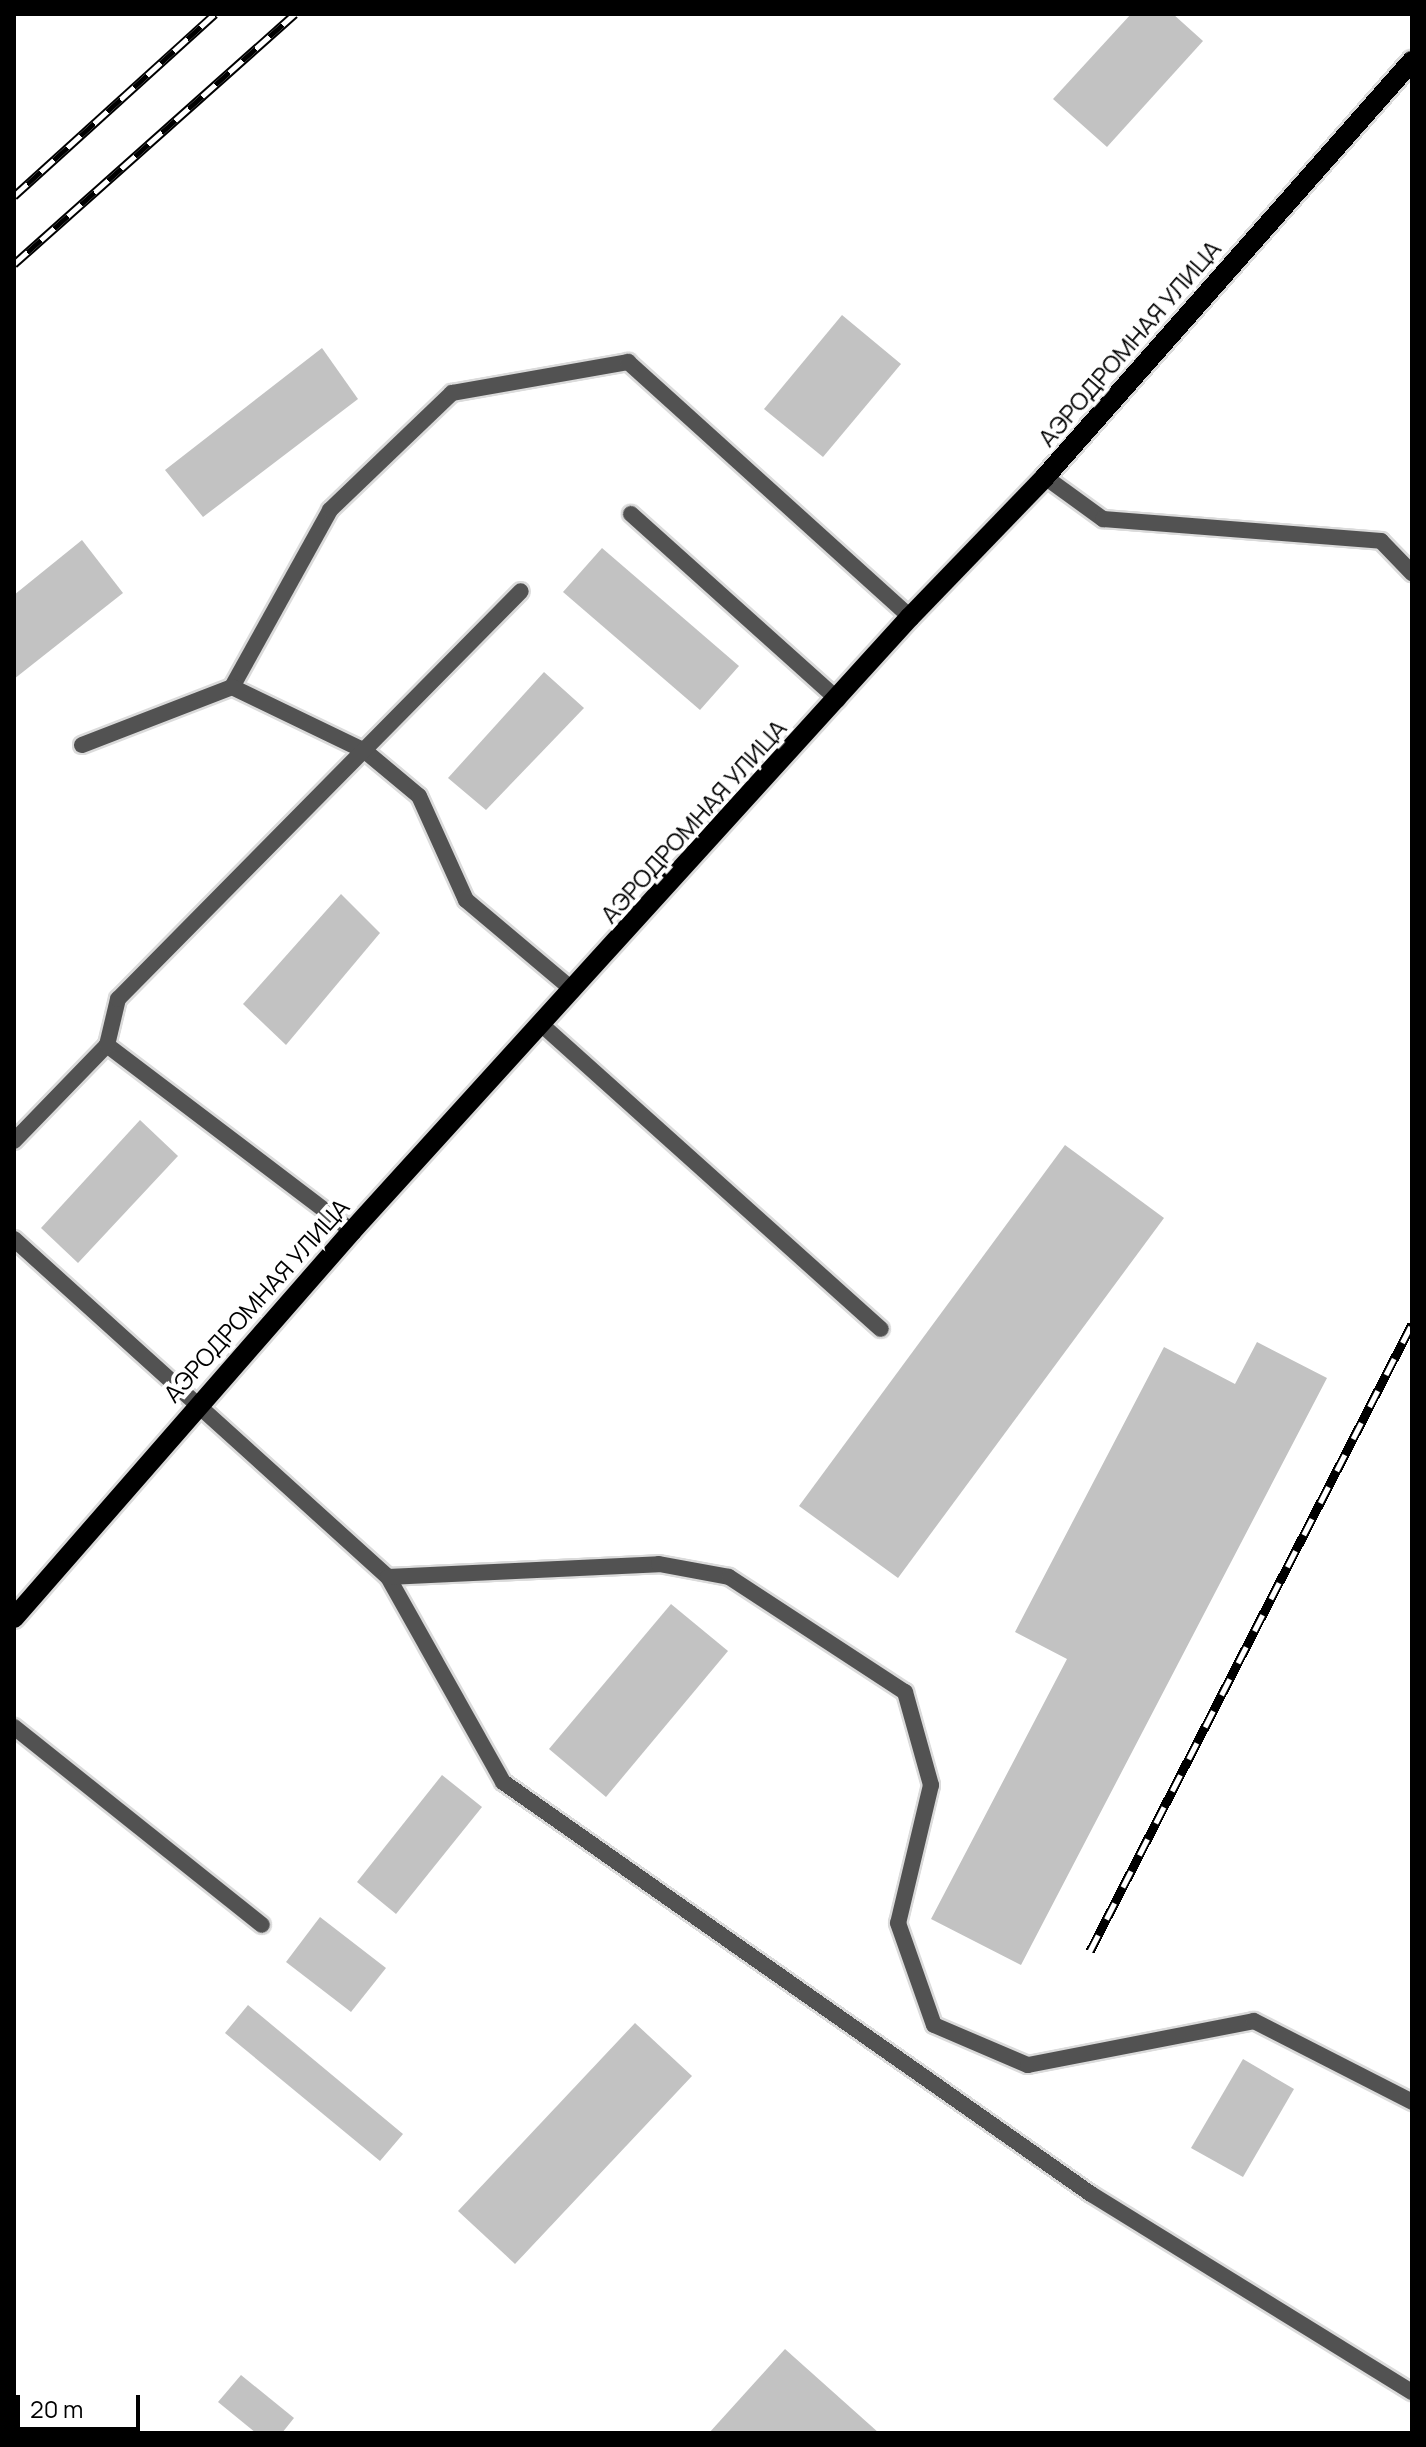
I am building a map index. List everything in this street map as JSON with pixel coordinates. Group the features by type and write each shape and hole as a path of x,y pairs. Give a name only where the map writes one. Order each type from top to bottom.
{"main road":[{"name":"АЭРОДРОМНАЯ УЛИЦА","path":"14,1618 352,1231 838,700 910,617 1045,477 1412,61"}],"lane":[{"path":"82,745 232,687 330,510 452,393 628,362 910,617"},
{"path":"1045,477 1103,519 1381,541 1412,573"},
{"path":"631,514 838,700"},
{"path":"14,1141 107,1045 118,999 521,591"},
{"path":"232,687 365,751 419,796 466,900 573,990"},
{"path":"542,1025 881,1329"},
{"path":"107,1045 352,1231"},
{"path":"14,1239 388,1577 503,1782 1091,2194 1412,2392"},
{"path":"388,1577 659,1564 729,1577 905,1692 931,1785 898,1923 934,2025 1028,2065 1254,2021 1412,2102"},
{"path":"14,1727 262,1925"}],"building":[{"path":"1131,14 1173,14 1203,41 1107,147 1053,99"},
{"path":"842,315 901,364 823,457 764,409"},
{"path":"322,348 358,399 203,517 165,470"},
{"path":"82,540 123,593 14,679 14,595"},
{"path":"602,548 739,666 700,710 563,592"},
{"path":"544,672 584,708 486,810 448,778"},
{"path":"341,894 380,933 286,1045 243,1004"},
{"path":"140,1120 178,1156 78,1263 41,1228"},
{"path":"1065,1145 1164,1218 898,1578 799,1506"},
{"path":"1257,1342 1327,1378 1021,1965 931,1919 1067,1659 1015,1632 1164,1347 1235,1384"},
{"path":"671,1604 728,1651 606,1797 549,1749"},
{"path":"442,1775 482,1807 396,1914 357,1882"},
{"path":"320,1917 386,1968 351,2012 286,1962"},
{"path":"248,2005 403,2134 380,2161 225,2033"},
{"path":"635,2023 692,2076 515,2264 458,2211"},
{"path":"1243,2059 1294,2089 1243,2177 1191,2148"},
{"path":"785,2349 879,2433 709,2433"},
{"path":"241,2375 294,2418 282,2433 256,2433 218,2402"}],"railway":[{"path":"14,196 215,14"},
{"path":"14,264 295,14"},
{"path":"1090,1951 1412,1324"}]}
